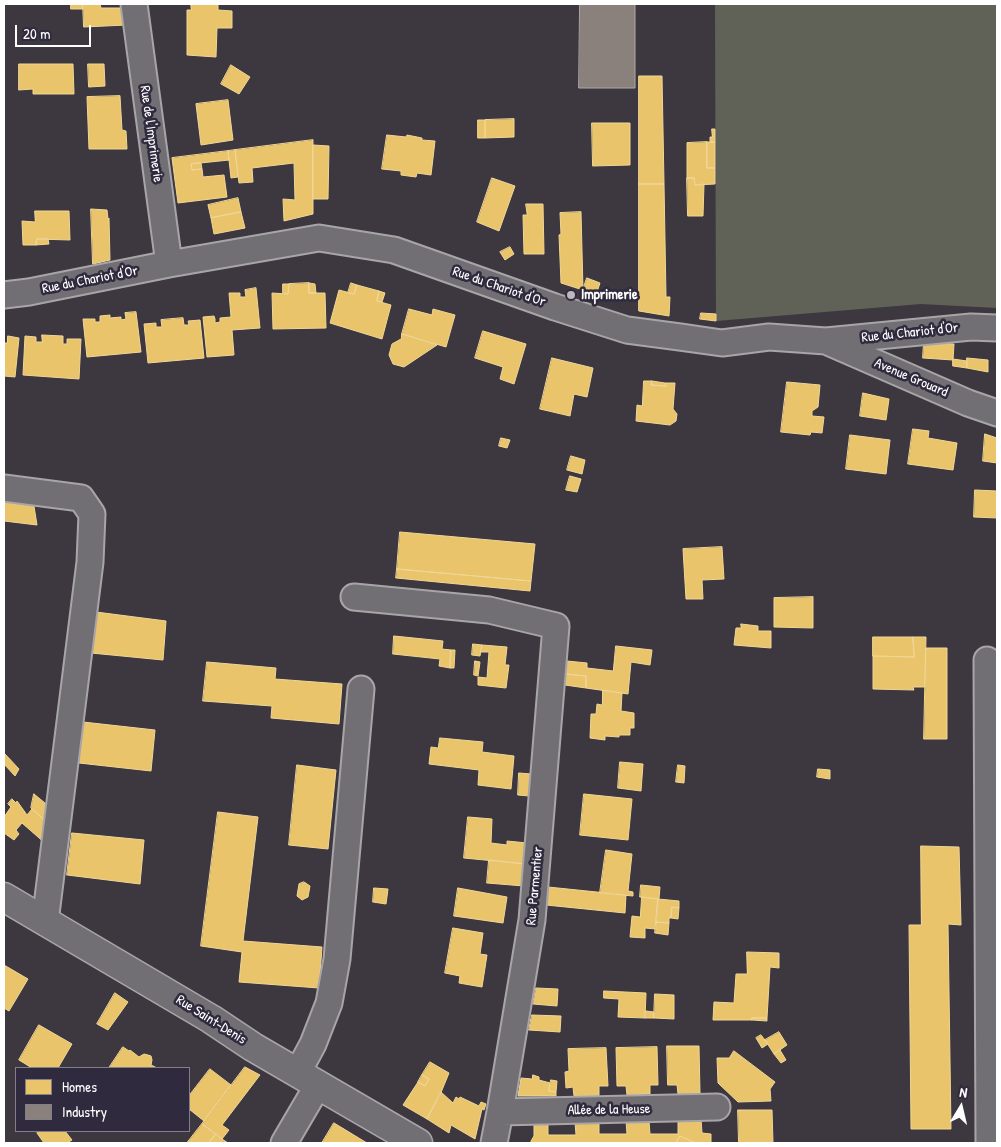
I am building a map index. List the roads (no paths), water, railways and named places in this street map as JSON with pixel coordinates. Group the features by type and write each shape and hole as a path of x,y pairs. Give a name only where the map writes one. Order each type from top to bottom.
{"main road":[{"name":"Rue Saint-Denis","path":"4,897 210,1019 253,1047 418,1143"}],"street":[{"name":"Rue de l'Imprimerie","path":"134,4 169,264"},
{"name":"Rue du Chariot d'Or","path":"4,295 319,238 394,250 627,330 722,343 769,337 826,341 971,327 997,328"},
{"name":"Avenue Grouard","path":"826,341 968,403 997,413"},
{"path":"4,488 81,498 92,514 90,562 45,922"},
{"name":"Rue Parmentier","path":"354,597 489,610 556,626 532,920 494,1143"},
{"path":"987,660 989,1143"},
{"path":"284,1143 308,1079 313,1044 329,1003 338,959 361,689"},
{"name":"Allée de la Heuse","path":"500,1112 717,1107"}],"place":[{"name":"Imprimerie","path":"571,295"}]}
